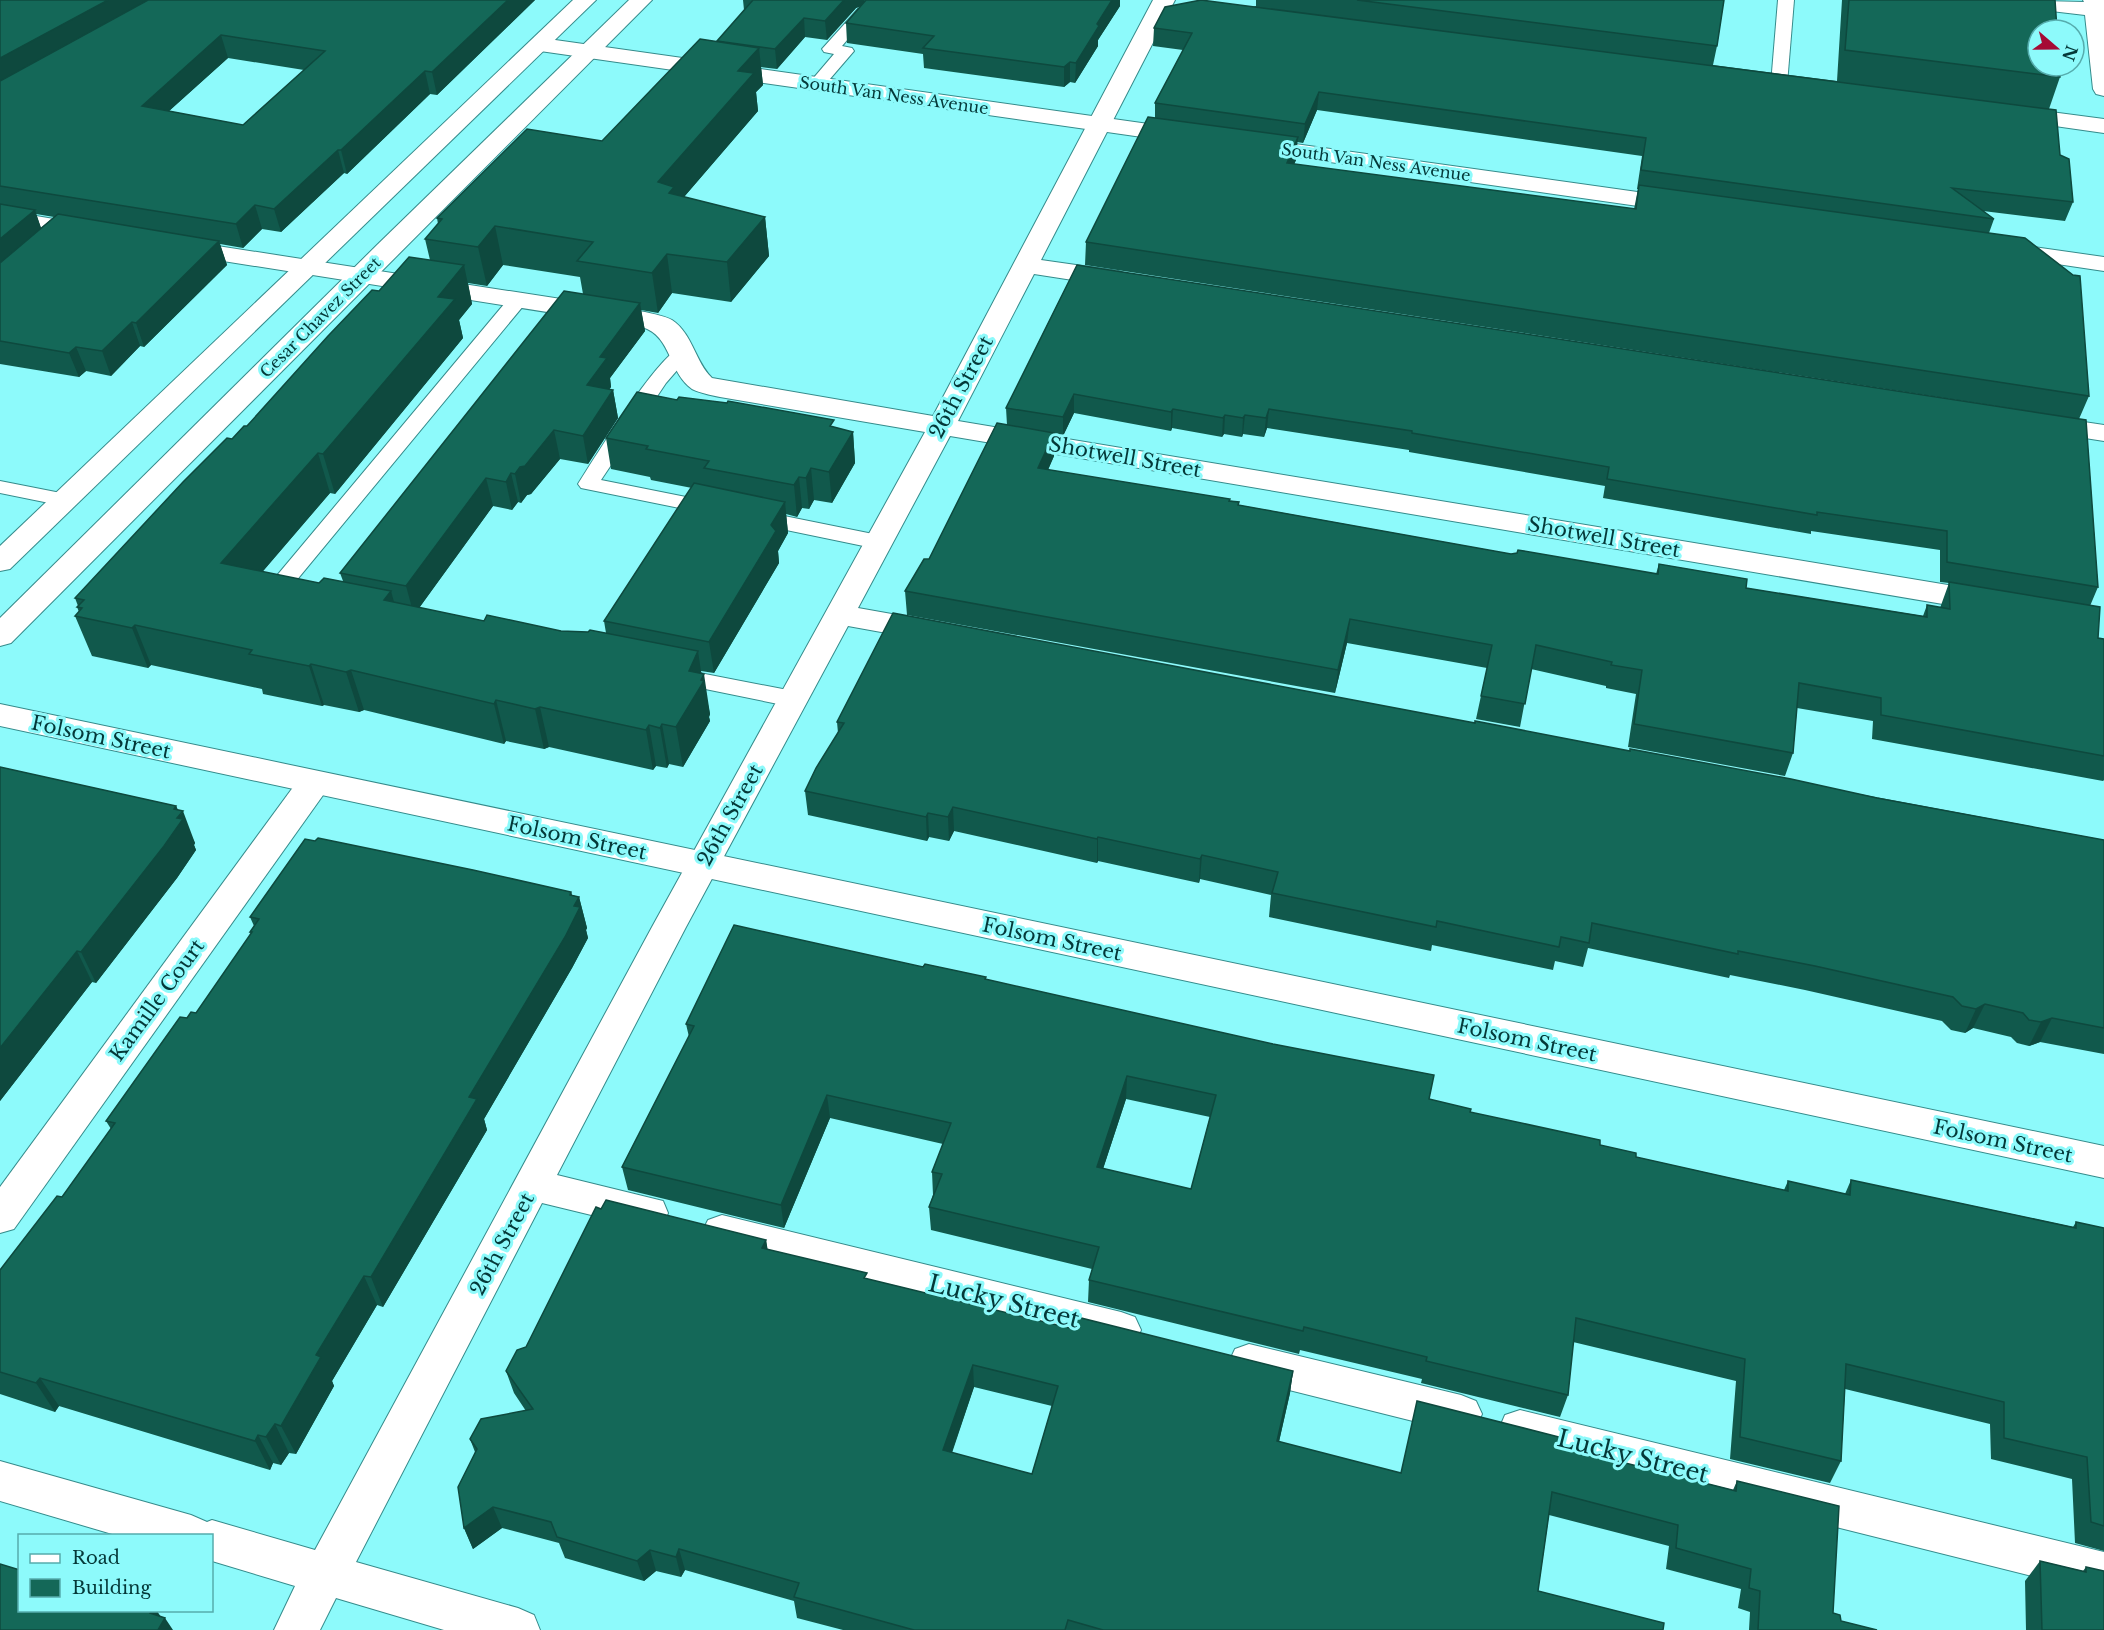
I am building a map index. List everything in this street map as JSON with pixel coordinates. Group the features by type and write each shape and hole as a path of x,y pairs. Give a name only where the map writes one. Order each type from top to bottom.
{"street":[{"path":"0,562 541,45 585,0"},
{"name":"Cesar Chavez Street","path":"0,636 641,0"},
{"path":"2008,0 2098,7 2104,89"},
{"name":"26th Street","path":"296,1630 703,864 942,425 1099,124 1170,4"},
{"name":"South Van Ness Avenue","path":"541,45 1700,207"},
{"path":"1756,81 1802,87"},
{"path":"1999,112 2104,126"},
{"path":"0,217 57,234 110,236"},
{"name":"Shotwell Street","path":"157,243 662,324 674,335 692,374 703,384 2010,605"},
{"path":"1978,246 2104,264"},
{"path":"1025,265 1146,284"},
{"path":"2020,420 2104,433"},
{"path":"839,614 957,636"},
{"name":"Folsom Street","path":"0,715 2104,1162"},
{"name":"Kamille Court","path":"0,1216 315,783"},
{"name":"Lucky Street","path":"533,1185 1162,1340"},
{"name":"Lucky Street","path":"1208,1352 2104,1573"},
{"path":"0,1481 184,1534"},
{"path":"213,1541 518,1630"}],"lane":[{"path":"1779,84 1786,0"},
{"path":"817,84 846,51 830,49 863,12"},
{"path":"296,601 272,596 492,335 517,301"},
{"path":"682,353 654,386 588,483 878,542"},
{"path":"0,487 64,500"},
{"path":"658,672 793,699"}],"building":[{"path":"0,0 108,0 0,58"},
{"path":"148,0 508,0 432,72 425,71 274,209 255,205 236,224 0,186 0,81","holes":["221,35 325,51 243,125 142,106"]},
{"path":"753,0 844,0 825,21 804,18 775,49 717,41"},
{"path":"866,0 1112,0 1076,63 1070,62 1064,67 923,48 934,36 846,23"},
{"path":"1201,0 2056,110 2060,155 2069,159 2073,202 1952,188 1994,219 1641,170 1646,138 1319,92 1305,124 1155,103 1192,33 1154,28 1165,7"},
{"path":"1357,0 1724,0 1717,46"},
{"path":"1849,0 2055,0 2056,18 2026,18 2026,73 1845,50"},
{"path":"700,39 759,48 738,71 754,73 658,182 674,187 669,193 765,217 727,262 667,254 652,273 577,261 593,242 495,226 478,247 425,239 442,219 437,218 527,129 602,141"},
{"path":"1148,117 1298,137 1287,163 1636,209 1639,185 2025,238 2073,275 2080,276 2089,396 1086,242"},
{"path":"0,204 35,210 0,239"},
{"path":"58,214 219,241 136,323 132,322 102,351 76,347 69,353 0,341 0,263"},
{"path":"409,257 464,265 438,297 455,299 323,454 318,453 221,563 319,583 324,578 391,591 384,600 484,621 487,615 561,631 588,632 590,630 698,651 689,671 704,674 701,680 704,681 676,727 662,724 660,728 649,725 646,730 540,707 535,709 496,700 494,704 351,670 346,672 311,664 309,666 249,654 252,650 135,625 132,628 75,616 82,608 77,607 84,600 75,598 183,482 227,438 232,439 244,426 247,426 372,290 379,291"},
{"path":"1077,265 2086,420 2098,587 1947,562 1947,531 1817,512 1817,515 1607,479 1609,467 1412,433 1412,431 1269,409 1266,418 1225,415 1223,418 1173,409 1171,412 1074,394 1063,417 1006,408"},
{"path":"564,291 640,303 600,357 607,358 587,385 613,390 583,436 554,430 525,466 520,467 515,474 511,473 506,482 486,478 406,586 340,573"},
{"path":"637,392 677,400 679,397 727,403 728,401 834,420 830,426 853,432 829,472 811,468 806,478 799,477 794,485 704,468 709,461 646,449 648,446 606,438"},
{"path":"997,423 1054,433 1038,468 1230,499 1229,501 1239,502 1238,505 1511,554 1517,553 1518,550 1658,574 1659,564 1747,579 1746,588 1927,617 1927,605 1950,609 1949,582 2100,607 2098,638 2104,639 2104,756 1881,715 1881,698 1799,683 1793,753 1634,724 1642,670 1611,665 1612,662 1536,645 1525,704 1481,696 1492,645 1350,619 1338,670 905,591 924,559 929,559"},
{"path":"694,483 785,502 771,525 776,531 709,642 604,621"},
{"path":"893,613 1475,723 1475,721 1791,779 1877,798 2104,840 2104,1028 2052,1018 2041,1022 2029,1020 2023,1013 1985,1004 1976,1009 1962,1006 1953,997 1815,966 1738,951 1738,954 1592,923 1589,943 1561,937 1559,947 1437,921 1436,927 1272,893 1278,872 1202,855 1200,859 953,807 948,817 928,813 926,817 805,791 816,768 844,723 837,722"},
{"path":"0,767 176,806 174,809 183,811 177,818 183,819 81,952 77,951 0,1048"},
{"path":"318,838 571,892 570,895 579,897 574,906 580,907 565,937 469,1097 477,1099 371,1277 364,1276 316,1355 321,1357 281,1426 275,1424 266,1437 258,1435 255,1441 40,1378 36,1383 0,1372 0,1270 57,1196 62,1197 115,1123 106,1121 180,1017 187,1018 191,1012 196,1013 259,919 250,917 305,839 315,841"},
{"path":"734,925 923,967 925,964 986,977 985,979 1273,1044 1434,1075 1429,1099 1471,1109 1470,1112 1600,1140 1600,1145 1636,1153 1636,1157 1788,1191 1788,1181 1850,1195 1851,1180 2076,1228 2076,1222 2104,1228 2104,1526 2091,1522 2087,1457 2004,1438 2004,1402 1846,1364 1841,1461 1740,1437 1745,1359 1576,1318 1568,1395 1426,1361 1427,1357 1304,1327 1303,1331 1089,1280 1099,1247 929,1207 942,1174 932,1172 951,1123 827,1095 781,1205 622,1167 694,1026 686,1024","holes":["1127,1076 1216,1095 1191,1189 1097,1167"]},
{"path":"606,1200 766,1240 762,1248 867,1273 864,1278 1074,1329 1077,1317 1293,1371 1277,1441 1401,1473 1417,1401 1563,1438 1562,1447 1736,1491 1737,1481 1839,1506 1833,1613 1840,1615 1841,1621 1877,1630 1758,1630 1760,1591 1749,1588 1751,1569 1676,1548 1678,1525 1552,1492 1538,1591 1664,1623 1663,1630 1103,1630 1068,1620 1065,1630 914,1630 794,1597 799,1583 679,1549 676,1557 650,1550 637,1561 557,1537 551,1522 493,1507 464,1528 458,1487 477,1449 470,1439 481,1419 533,1409 506,1371 517,1350 526,1347 596,1207 601,1209","holes":["973,1365 1058,1386 1032,1474 943,1450"]},
{"path":"2040,1561 2086,1572 2086,1567 2104,1571 2104,1630 2042,1630"},
{"path":"0,1564 18,1569 18,1612 150,1612 165,1618 158,1630 0,1630"}]}
